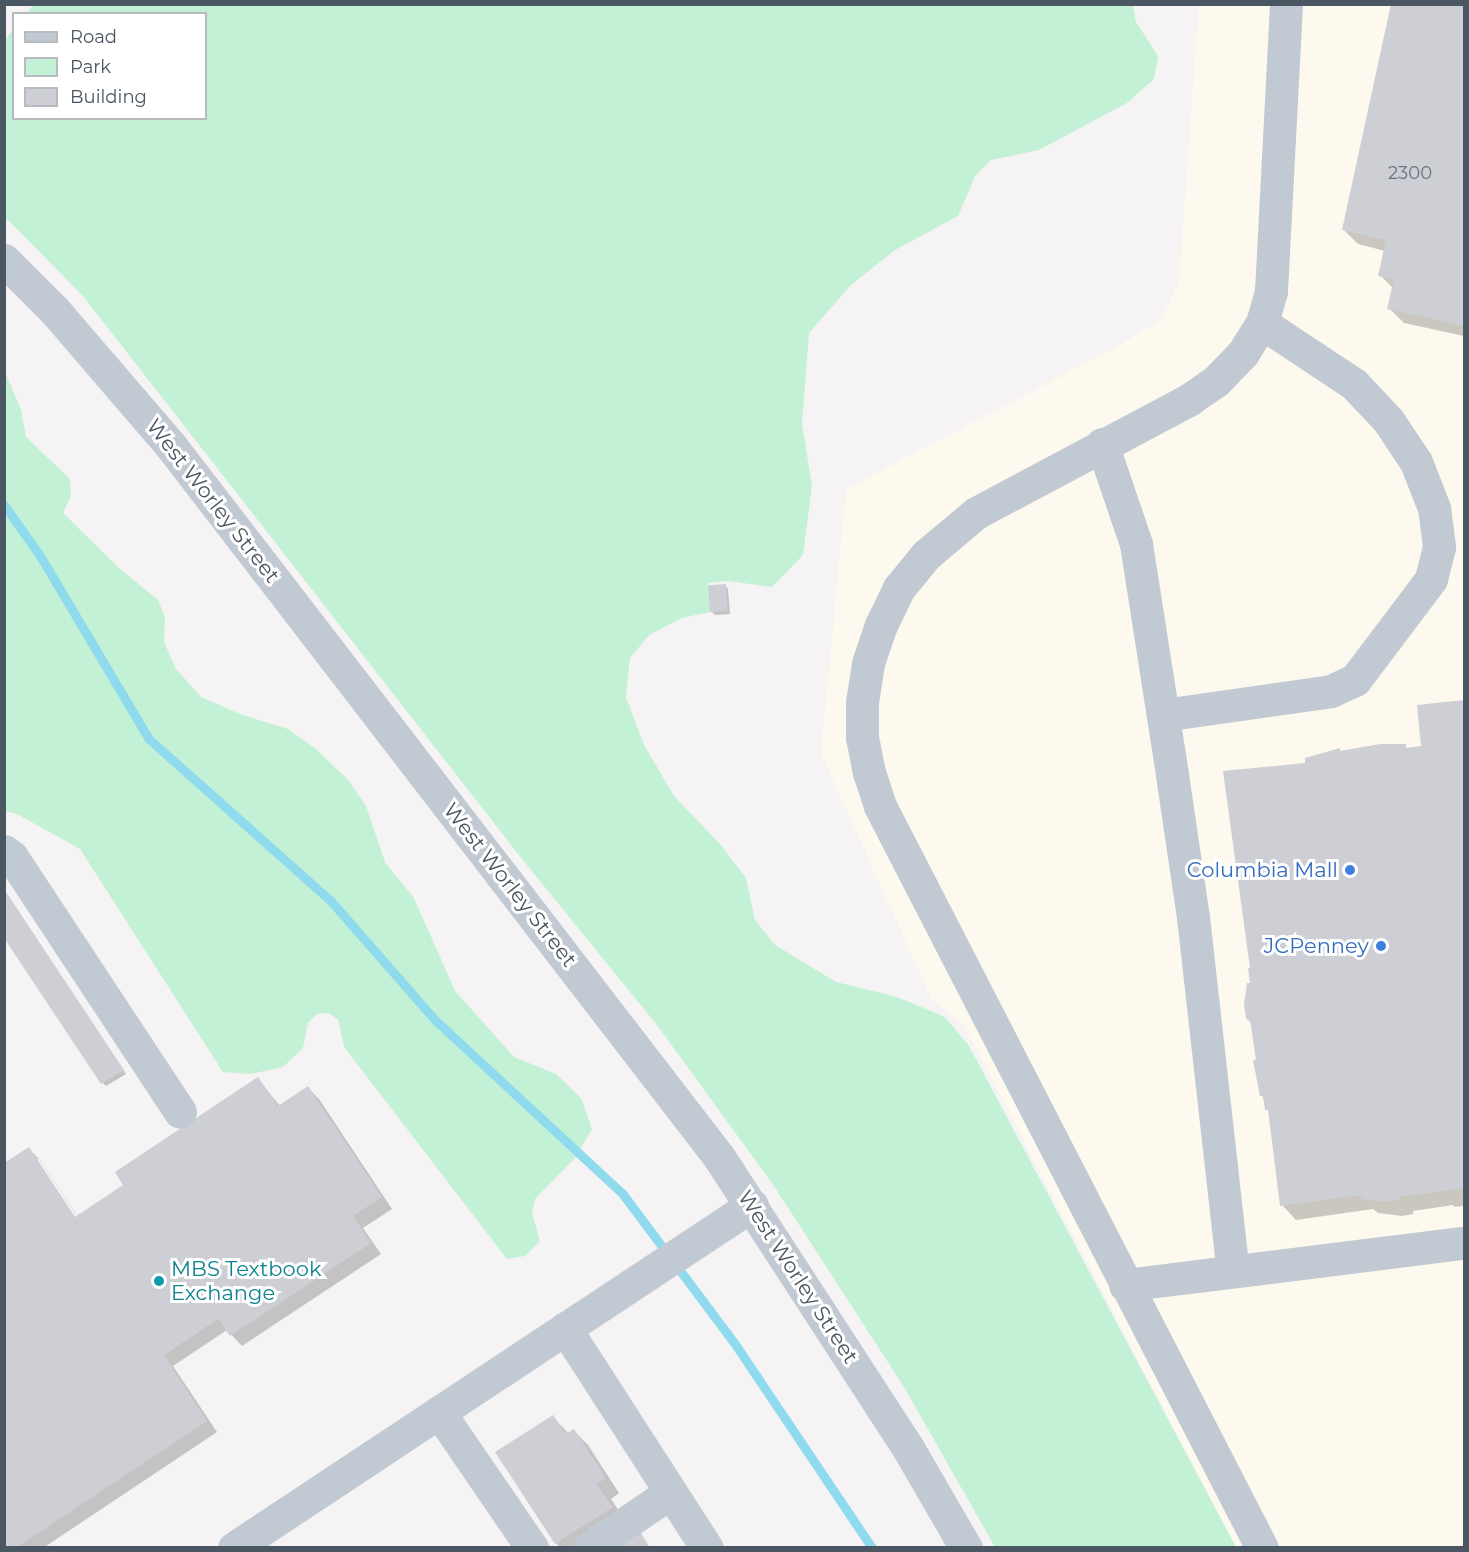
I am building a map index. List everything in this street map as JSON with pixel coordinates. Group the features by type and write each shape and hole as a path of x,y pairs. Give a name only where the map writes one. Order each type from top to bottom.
{"street":[{"path":"1262,1548 1125,1286 880,806 869,773 862,738 862,702 868,663 881,625 899,588 919,563 976,513 1190,399 1216,381 1244,354 1262,323 1271,291 1275,252 1286,4"},
{"name":"West Worley Street","path":"4,260 55,311 171,446 719,1157 752,1204 908,1448 966,1548"},
{"path":"1162,715 1331,691 1355,680 1431,579 1438,547 1434,508 1416,462 1394,429 1354,384 1262,323"},
{"path":"1102,444 1136,544 1193,917 1233,1270"},
{"path":"4,851 12,857 180,1112"},
{"path":"234,1548 752,1204"},
{"path":"1125,1286 1233,1270 1464,1243"},
{"path":"565,1328 707,1548"},
{"path":"439,1412 532,1548"},
{"path":"590,1548 671,1492"}],"shaded area":[{"name":"Columbia Mall","path":"1199,5 1464,5 1464,1547 1236,1547 963,1024 932,1000 821,753 846,489 1113,349 1162,319 1179,281"}],"green space":[{"path":"34,4 1133,5 1136,22 1158,56 1154,79 1127,103 1039,150 991,160 975,176 958,216 895,250 851,285 809,333 802,424 812,486 803,555 772,587 728,581 708,583 710,612 682,618 649,635 630,658 626,697 644,745 674,796 720,844 746,878 755,920 775,945 836,982 897,997 945,1017 969,1046 1236,1547 995,1547 904,1387 774,1186 657,1025 522,859 83,296 5,217 4,41 12,31 12,120 207,120 207,12 28,12"},
{"path":"5,372 21,410 26,437 70,479 71,496 63,513 120,569 158,600 165,617 164,642 176,669 201,697 240,714 288,729 316,749 349,781 366,806 385,862 414,898 455,991 514,1057 556,1074 581,1098 592,1129 576,1157 535,1199 532,1213 540,1241 525,1256 507,1259 344,1047 338,1019 328,1013 317,1014 308,1023 303,1048 283,1067 250,1074 223,1072 80,849 17,814 5,811"}],"building":[{"path":"1391,4 1464,4 1464,326 1387,309 1394,279 1378,276 1386,240 1342,230"},
{"path":"726,584 728,611 710,612 708,585"},
{"name":"Columbia Mall","path":"1464,700 1464,1188 1399,1197 1399,1200 1387,1202 1361,1199 1361,1195 1280,1206 1268,1110 1265,1110 1263,1096 1260,1096 1253,1060 1256,1060 1250,1019 1246,1019 1244,1005 1247,983 1250,983 1248,968 1250,968 1223,771 1305,763 1305,758 1340,748 1340,751 1380,744 1406,744 1406,748 1421,746 1417,705"},
{"path":"4,889 124,1070 101,1084 4,938"},
{"name":"MBS Textbook Exchange","path":"258,1077 278,1106 308,1086 382,1197 353,1216 371,1243 230,1336 218,1319 164,1355 207,1421 16,1548 4,1548 4,1163 29,1147 75,1217 123,1185 115,1172"},
{"path":"553,1415 566,1434 574,1429 606,1478 597,1484 613,1507 555,1544 495,1452"},
{"path":"641,1533 650,1548 620,1548"}],"waterway":[{"path":"4,505 39,554 149,739 330,900 435,1020 622,1193 737,1347 872,1548"}],"place":[{"name":"Columbia Mall","path":"1350,870"},
{"name":"JCPenney","path":"1381,946"},
{"name":"MBS Textbook Exchange","path":"159,1281"}]}
